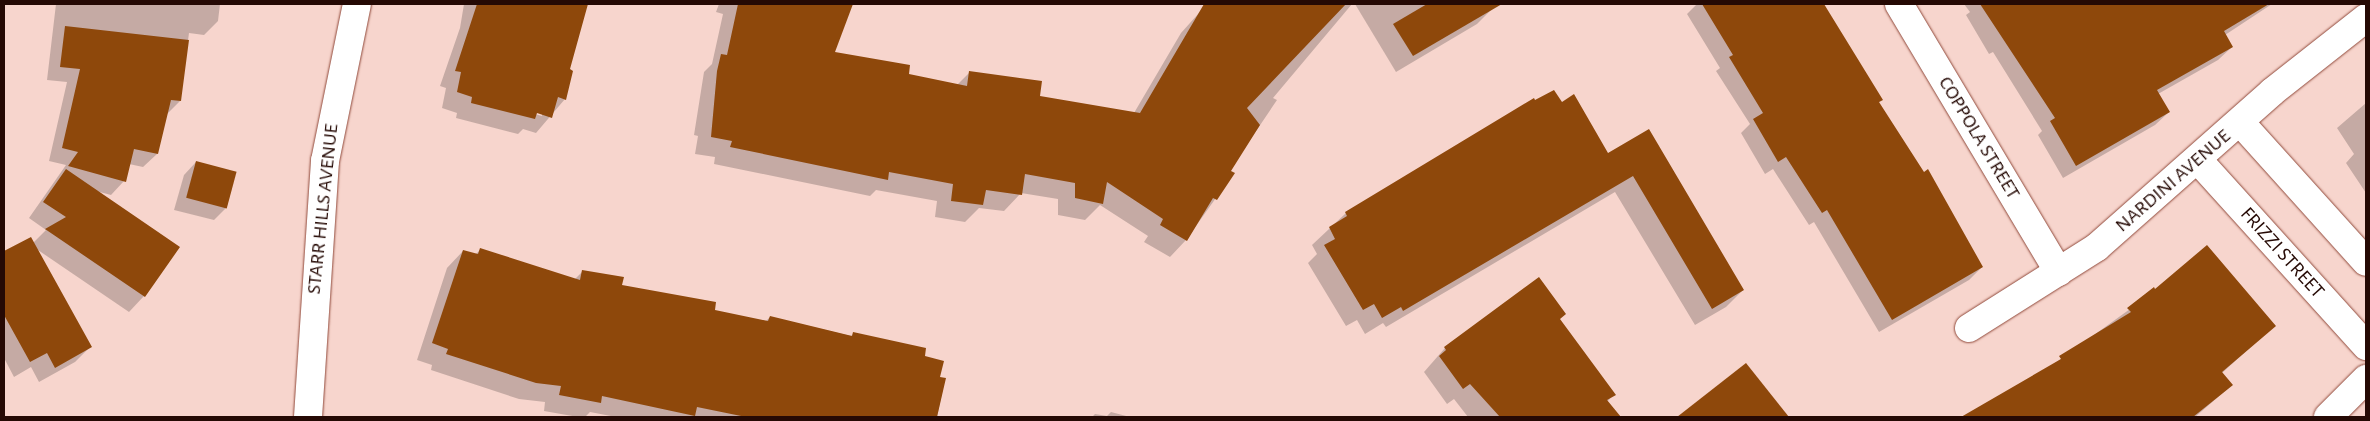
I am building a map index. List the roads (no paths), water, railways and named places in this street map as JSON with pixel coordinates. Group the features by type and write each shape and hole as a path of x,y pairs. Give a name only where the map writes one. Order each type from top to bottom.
{"street":[{"name":"STARR HILLS AVENUE","path":"308,417 326,161 357,4"},
{"name":"COPPOLA STREET","path":"1899,4 2059,272"},
{"name":"NARDINI AVENUE","path":"1969,328 2097,247 2332,43 2366,18"},
{"path":"2240,122 2366,262"},
{"name":"FRIZZI STREET","path":"2198,160 2366,346"},
{"path":"2328,417 2366,379"}]}
